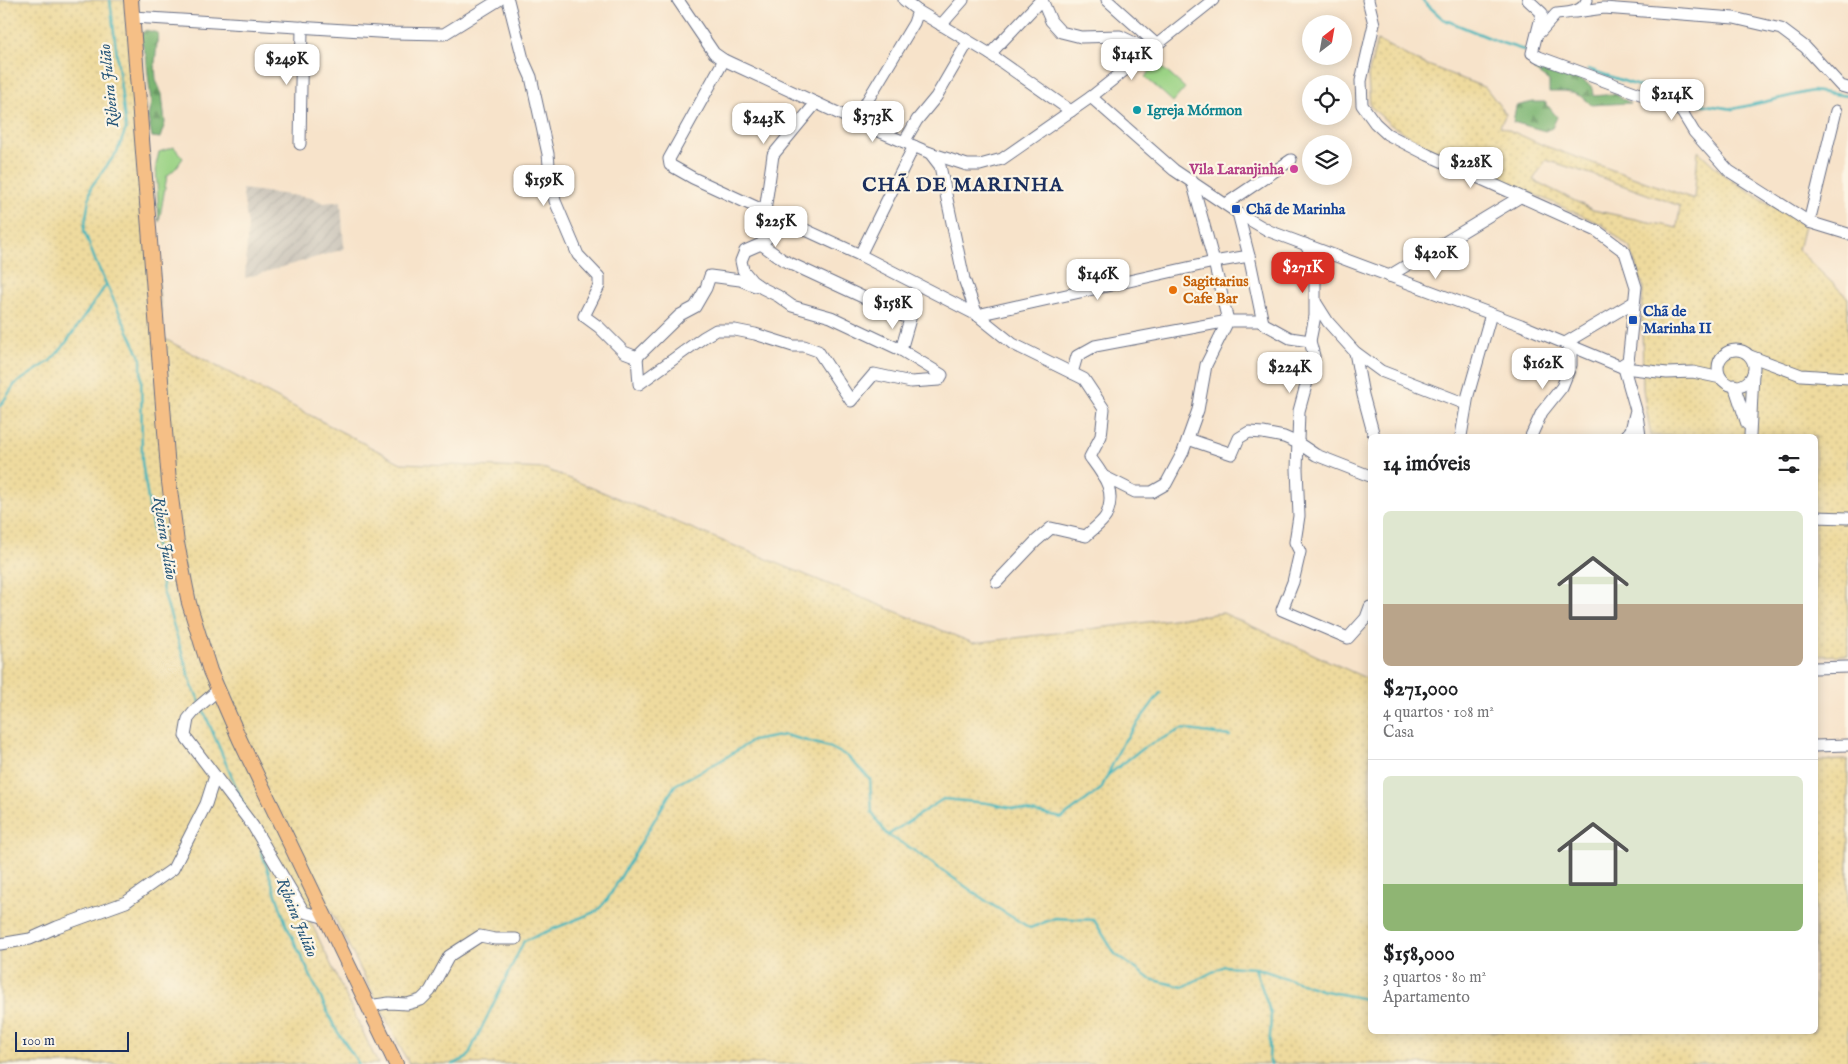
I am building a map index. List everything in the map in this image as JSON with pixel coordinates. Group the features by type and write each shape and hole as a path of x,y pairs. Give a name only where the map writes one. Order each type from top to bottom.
{"main road":[{"path":"132,0 169,482 177,542 189,603 210,671 240,740 396,1064"}],"street":[{"path":"133,17 394,33 444,34 498,0"},
{"path":"508,0 523,59 531,77 548,154 555,201 578,255 599,277 599,286 584,316 600,327 624,352 637,357"},
{"path":"678,0 714,53 724,60 855,121 930,153 967,166 991,163 1002,159 1091,97 1213,0"},
{"path":"904,0 918,11 990,54 1071,111"},
{"path":"941,25 963,0"},
{"path":"990,54 1042,0 1051,21 1061,32 1081,37 1120,36 1153,47"},
{"path":"1107,0 1153,47"},
{"path":"1368,0 1374,24 1361,81 1362,106 1386,134 1428,155 1597,231 1625,252 1636,287 1630,353 1628,361 1622,367"},
{"path":"1528,0 1542,13 1532,53 1673,106 1682,112 1694,132 1730,171 1809,222 1848,234"},
{"path":"1575,12 1586,4 1587,0"},
{"path":"1536,40 1542,28 1556,14 1604,8 1734,18 1782,29 1805,47 1841,86 1848,88"},
{"path":"855,121 914,23 918,11"},
{"path":"300,144 302,27"},
{"path":"860,255 909,144 917,120 936,97 968,42"},
{"path":"724,60 671,156 670,165 693,178 860,255 977,315 1014,344 1084,379 1104,409 1101,436 1090,457 1111,492 1106,517 1086,536 1051,528 997,582"},
{"path":"1091,97 1174,170 1238,213 1269,231 1491,314 1622,367 1667,373 1693,372 1721,378 1725,382 1734,385 1746,382 1753,373"},
{"path":"765,210 773,155 816,103"},
{"path":"1809,222 1836,110"},
{"path":"930,153 940,166 964,278 977,315"},
{"path":"1226,204 1291,160"},
{"path":"1103,476 1135,492 1152,492 1166,484 1183,452 1198,410 1206,365 1228,321 1192,181"},
{"path":"1389,276 1520,197"},
{"path":"1238,213 1263,324"},
{"path":"762,288 752,281 743,270 741,261 745,250 761,244 777,228 782,218"},
{"path":"761,244 783,260 910,318 901,350"},
{"path":"1304,244 1315,261 1316,303 1310,341 1314,356 1299,411 1299,516 1295,542 1300,552 1293,582 1282,610 1348,638 1366,618 1368,612"},
{"path":"977,315 1214,262 1249,256"},
{"path":"710,276 740,280 762,288 792,306 832,317 901,350 942,375 939,380 911,382 874,374 852,401 818,351 735,330 716,330 639,384 637,357 680,315 695,307 706,288 710,276"},
{"path":"947,299 960,296 964,290 964,278"},
{"path":"1568,344 1634,302"},
{"path":"1316,303 1328,322 1355,352 1381,371 1466,404"},
{"path":"1461,434 1466,404 1491,314"},
{"path":"1072,373 1077,356 1095,346 1228,321 1259,321 1290,338 1310,341"},
{"path":"1532,434 1542,412 1562,387 1571,365 1568,344"},
{"path":"1721,378 1718,365 1725,353 1731,350 1745,352 1750,356 1800,375 1848,378"},
{"path":"1355,352 1363,395 1373,434"},
{"path":"1630,353 1637,370"},
{"path":"1750,356 1754,367 1750,434"},
{"path":"1622,367 1636,410 1640,434"},
{"path":"1734,385 1746,415 1750,434"},
{"path":"1627,434 1636,410"},
{"path":"1188,439 1232,454 1239,438 1248,432 1284,437 1298,443 1316,456 1368,475"},
{"path":"1818,517 1848,518"},
{"path":"1818,668 1848,667"},
{"path":"218,690 201,704 188,720 185,736 253,826 304,912 326,918"},
{"path":"1818,746 1848,746"},
{"path":"0,944 30,939 126,902 174,869 206,804 215,776"},
{"path":"368,1006 389,1003 407,1004 421,1000 430,991 449,956 480,936 495,939 516,939"}],"shaded area":[{"path":"242,189 313,198 324,203 341,201 344,249 245,278 248,225"}],"green space":[{"path":"146,30 158,33 155,64 156,80 162,94 165,123 160,138 152,137 148,117 151,102 146,55 139,35"},
{"path":"1157,63 1185,88 1173,102 1145,77"},
{"path":"1534,64 1582,80 1591,86 1594,96 1615,94 1630,103 1591,105 1577,95 1567,92 1549,92 1549,81 1535,71"},
{"path":"1533,102 1545,102 1557,117 1552,128 1545,131 1513,122 1516,106"},
{"path":"174,147 183,158 167,176 159,222 156,165 159,152"}],"sand":[{"path":"0,0 137,0 163,338 401,463 546,469 973,643 1223,613 1368,679 1368,1034 1818,1034 1818,761 1848,760 1848,1064 409,1064 330,909 309,918 378,1064 0,1064"},
{"path":"1377,40 1415,60 1486,88 1506,114 1500,126 1545,146 1694,199 1698,151 1725,176 1804,226 1798,250 1848,298 1848,655 1818,656 1818,434 1651,434 1643,389 1643,286 1630,248 1603,225 1432,149 1391,125 1370,106 1368,76","holes":["1546,160 1680,206 1677,228 1593,210 1533,180"]}],"waterway":[{"name":"Ribeira Julião","path":"110,0 126,129 117,152 91,187 84,230 95,260 141,359 142,462 163,591 192,686 200,702"},
{"path":"1422,0 1443,19 1502,43 1530,52"},
{"path":"1588,69 1686,102 1733,109 1812,91 1848,96"},
{"path":"0,406 15,384 50,361 63,347 106,285"},
{"path":"888,835 943,799 987,803 1062,818 1101,789 1122,744 1160,693"},
{"name":"Ribeira Julião","path":"202,707 245,808"},
{"path":"1108,775 1143,748 1182,729 1230,736"},
{"path":"453,1064 467,1058 524,941 597,911 607,900 675,785 752,741 785,735 829,747 847,756 870,779 872,813 887,835 909,847 989,903 1030,928 1055,918 1094,920 1115,954 1150,979 1183,987 1224,966 1255,968 1271,1014 1269,1059 1271,1064"},
{"name":"Ribeira Julião","path":"261,850 286,924 335,1028 359,1064"},
{"path":"1256,968 1321,990 1368,1000"}],"place":[{"name":"Igreja Mórmon","path":"1137,110"},
{"name":"Vila Laranjinha","path":"1294,169"},
{"name":"Chã de Marinha","path":"1236,209"},
{"name":"Sagittarius Cafe Bar","path":"1173,290"},
{"name":"Chã de Marinha II","path":"1633,320"}],"district":[{"name":"CHÃ DE MARINHA","path":"963,184"}]}
